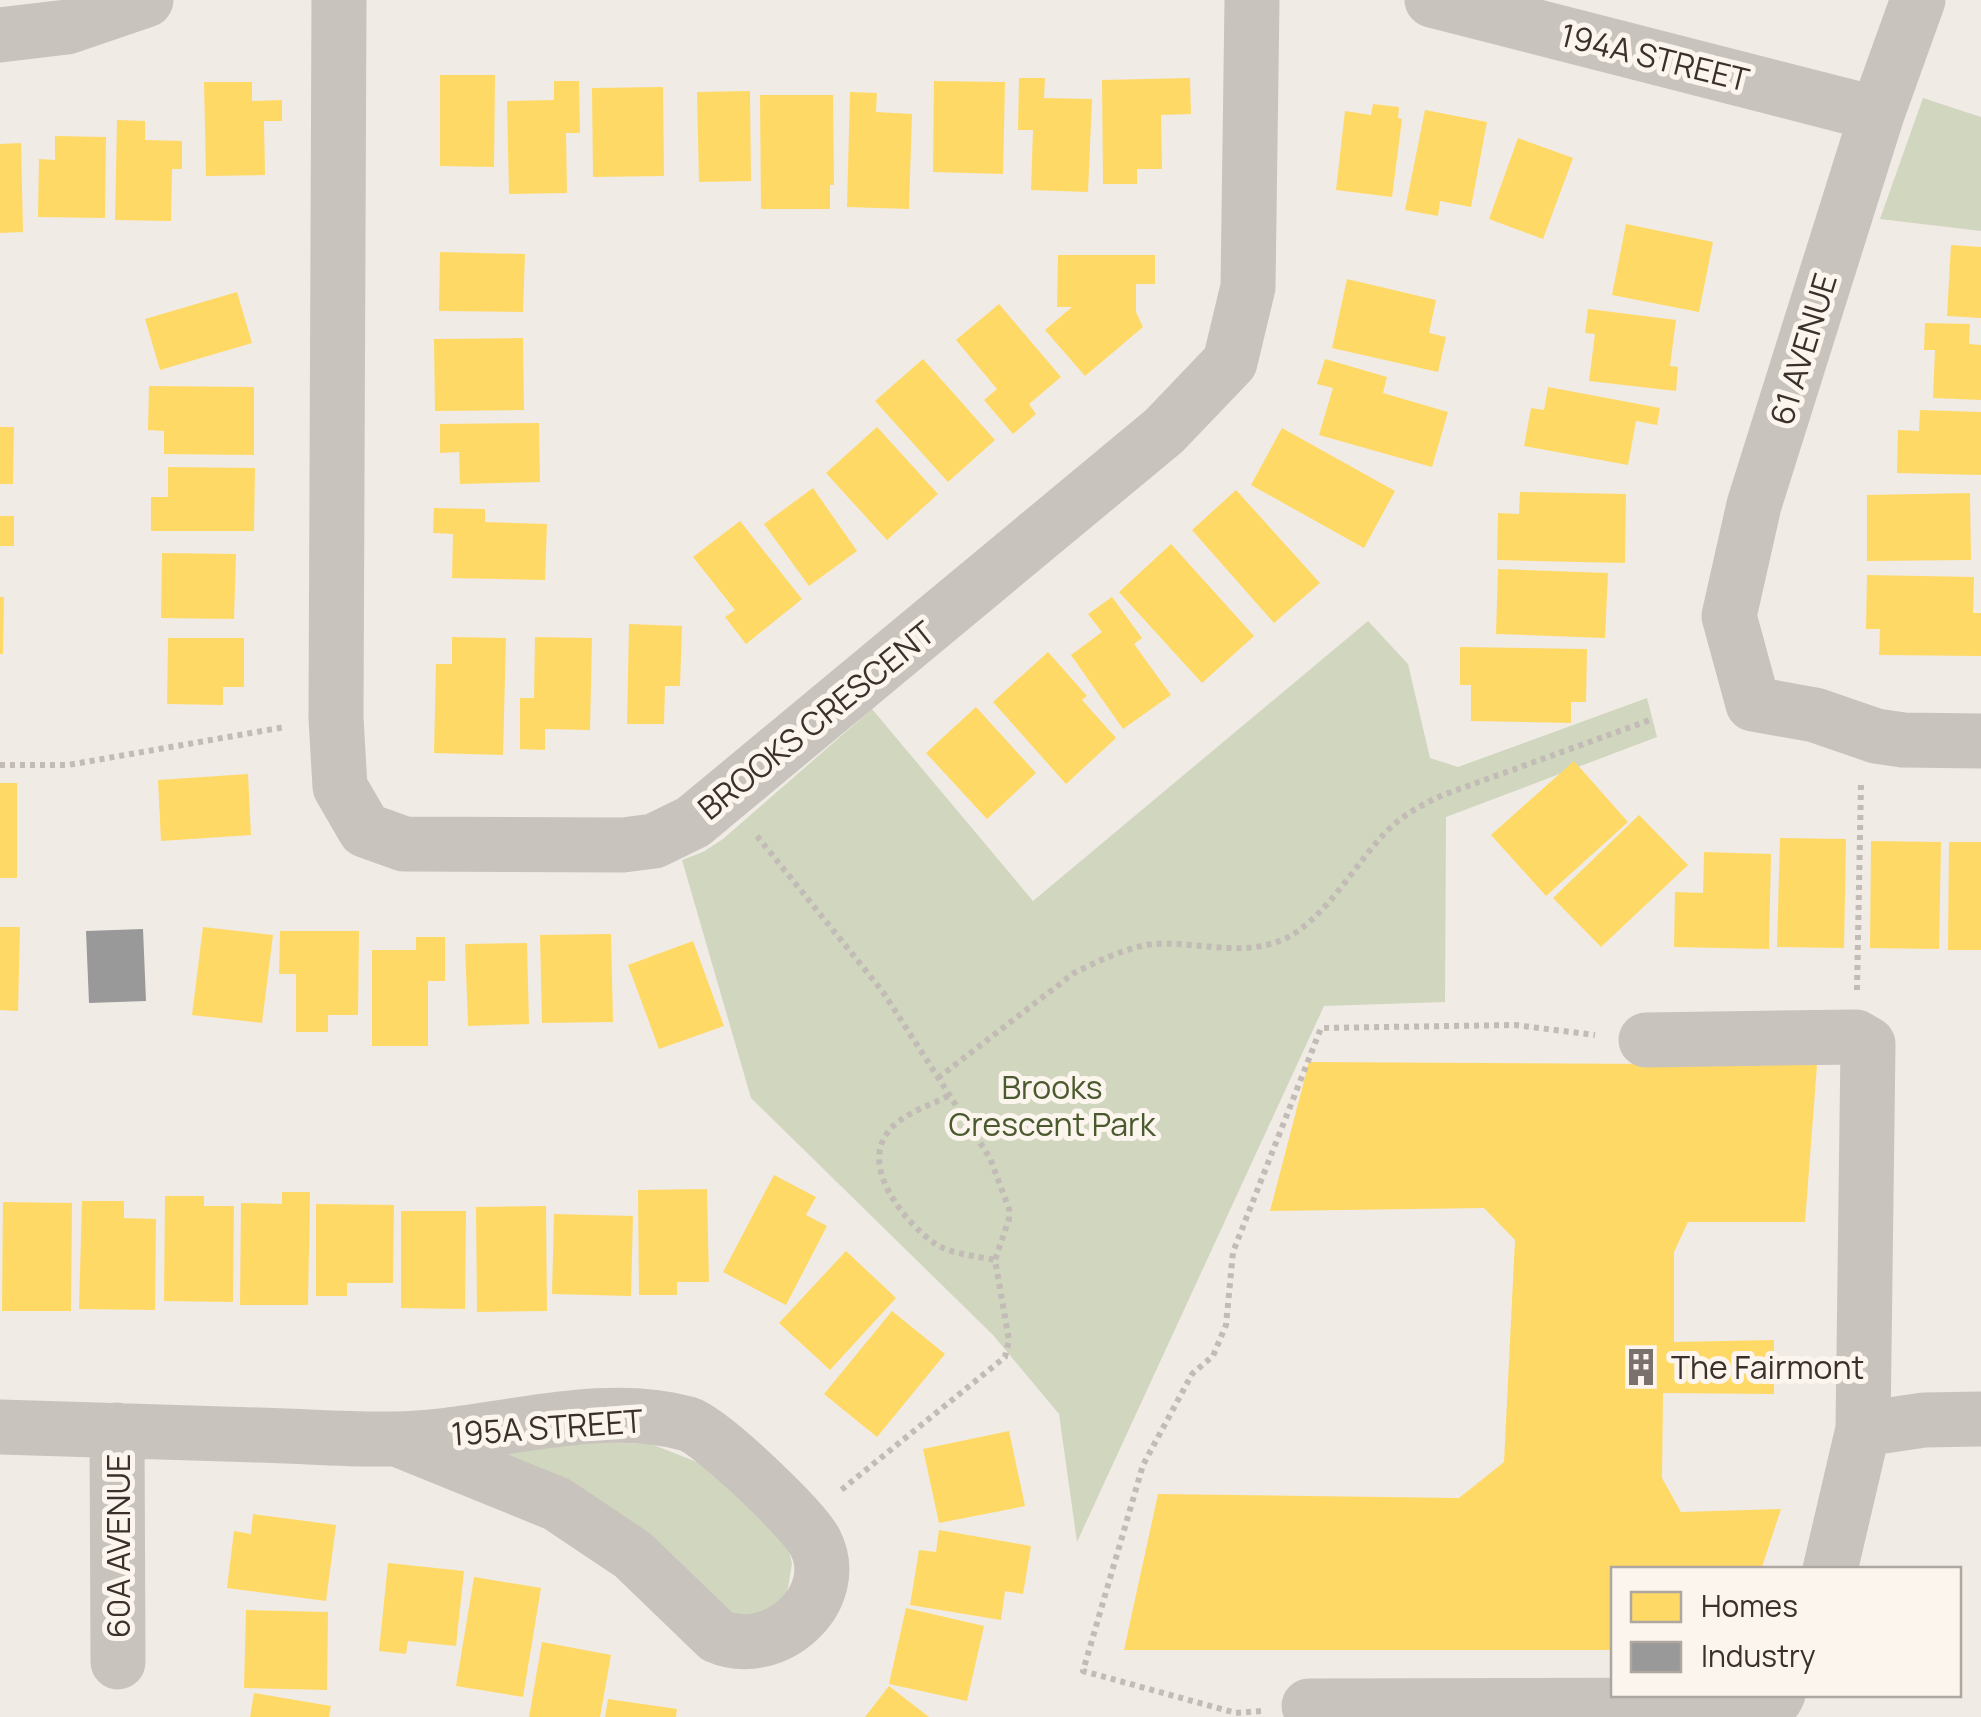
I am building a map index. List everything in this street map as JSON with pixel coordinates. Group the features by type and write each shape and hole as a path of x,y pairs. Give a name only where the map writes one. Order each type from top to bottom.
{"street":[{"path":"0,35 67,26 146,0"},
{"name":"BROOKS CRESCENT","path":"339,0 336,718 340,787 365,830 404,844 623,845 654,840 693,822 1164,431 1230,362 1248,287 1252,0"},
{"name":"194A STREET","path":"1432,0 1878,114"},
{"name":"61 AVENUE","path":"1918,0 1754,505 1728,616 1753,704 1815,715 1876,736 1981,741"},
{"path":"1646,1040 1856,1038 1868,1044 1864,1429 1831,1567"},
{"name":"195A STREET","path":"0,1428 397,1440 540,1422 634,1416 690,1425 710,1436 801,1522 821,1557 819,1584 803,1614 789,1628 760,1642 729,1641 717,1636 633,1555 557,1504 397,1440"},
{"path":"1864,1429 1924,1420 1981,1419"},
{"name":"60A AVENUE","path":"117,1430 118,1662"},
{"path":"1309,1706 1771,1704"}],"path":[{"path":"938,1078 1074,973 1144,946 1251,949 1288,938 1308,923 1384,834 1410,812 1442,795 1650,720"},
{"path":"0,765 68,765 303,724"},
{"path":"1856,1038 1861,782"},
{"path":"747,823 883,992 990,1158 1006,1197 1008,1219 995,1260 1008,1340 1005,1358 837,1493"},
{"path":"1309,1706 1236,1713 1083,1672 1144,1465 1192,1374 1213,1356 1226,1325 1232,1252 1321,1028 1516,1025 1646,1040"},
{"path":"948,1096 897,1122 886,1134 881,1145 884,1186 934,1242 995,1260"}],"green space":[{"path":"1923,98 1981,117 1981,231 1880,219"},
{"name":"Brooks Crescent Park","path":"1368,621 1408,664 1430,758 1458,767 1647,698 1657,737 1446,817 1445,1002 1324,1006 1077,1542 1059,1414 993,1335 751,1098 682,860 723,839 872,709 1033,901"},
{"path":"538,1440 651,1444 702,1464 787,1541 792,1564 785,1605 733,1621 485,1446"}],"building: Homes":[{"path":"440,75 495,75 494,167 440,166"},
{"path":"1019,78 1045,78 1044,98 1092,99 1088,192 1031,190 1033,130 1018,130"},
{"path":"1190,78 1191,114 1161,115 1162,169 1137,169 1137,184 1103,184 1102,80"},
{"path":"554,81 579,81 580,133 566,133 567,193 509,194 507,101 554,100"},
{"path":"934,81 1005,82 1003,174 933,172"},
{"path":"204,82 252,82 252,101 282,100 282,121 264,121 265,175 206,176"},
{"path":"663,87 664,176 593,177 592,88"},
{"path":"750,91 751,181 699,182 697,92"},
{"path":"850,92 877,93 876,112 912,114 909,209 847,207"},
{"path":"760,95 833,95 834,185 830,185 830,209 761,209"},
{"path":"1373,104 1399,107 1398,118 1402,119 1392,197 1336,190 1345,111 1371,115"},
{"path":"1425,110 1487,122 1471,207 1440,201 1438,216 1405,210"},
{"path":"117,120 145,121 145,140 182,141 182,169 172,169 171,221 115,220"},
{"path":"55,136 106,137 105,218 38,217 39,159 55,160"},
{"path":"1518,138 1573,158 1543,239 1489,219"},
{"path":"21,143 23,232 0,233 0,144"},
{"path":"1626,224 1713,242 1699,312 1612,295"},
{"path":"1951,245 1981,247 1981,318 1947,316"},
{"path":"440,252 525,254 523,312 439,311"},
{"path":"1058,255 1155,255 1155,284 1136,284 1136,312 1143,327 1085,376 1045,330 1072,307 1057,307"},
{"path":"1347,279 1436,300 1429,333 1446,337 1438,372 1332,348"},
{"path":"237,292 252,343 160,370 145,319"},
{"path":"999,304 1061,377 1029,404 1036,414 1013,434 984,400 997,389 956,340"},
{"path":"1588,309 1676,320 1670,366 1678,367 1676,391 1589,381 1595,334 1585,333"},
{"path":"1925,323 1970,324 1969,344 1981,345 1981,400 1933,398 1935,350 1924,350"},
{"path":"523,338 524,410 435,411 434,339"},
{"path":"923,359 995,440 948,482 875,401"},
{"path":"1325,359 1387,377 1383,393 1448,412 1432,467 1319,435 1333,388 1317,384"},
{"path":"149,386 254,387 254,455 164,454 164,431 148,430"},
{"path":"1548,387 1660,408 1657,425 1636,421 1628,465 1524,446 1531,408 1544,410"},
{"path":"1920,410 1981,412 1981,475 1897,473 1898,430 1919,431"},
{"path":"539,423 540,482 460,484 459,452 440,453 440,424"},
{"path":"0,427 14,427 13,484 0,484"},
{"path":"877,427 938,494 887,540 826,473"},
{"path":"1282,428 1395,491 1364,548 1251,485"},
{"path":"168,467 255,468 254,531 151,531 151,497 168,497"},
{"path":"813,488 857,551 809,586 764,524"},
{"path":"1236,490 1320,583 1274,623 1192,530"},
{"path":"1520,492 1626,494 1625,563 1497,560 1498,513 1519,514"},
{"path":"1970,493 1971,560 1867,561 1867,495"},
{"path":"434,508 485,509 485,522 547,524 545,580 452,578 453,534 433,533"},
{"path":"0,516 14,516 14,546 0,546"},
{"path":"740,521 802,599 746,644 725,617 735,610 693,557"},
{"path":"1171,544 1254,636 1202,683 1119,592"},
{"path":"162,553 236,554 234,619 161,618"},
{"path":"1498,569 1608,573 1605,638 1496,634"},
{"path":"1867,575 1974,577 1973,613 1981,613 1981,656 1879,655 1880,629 1866,629"},
{"path":"0,597 4,597 3,654 0,654"},
{"path":"1112,597 1142,638 1134,644 1171,695 1123,729 1071,655 1102,632 1088,614"},
{"path":"629,624 682,626 680,686 665,686 664,724 627,724"},
{"path":"452,637 506,638 503,755 434,753 436,664 452,664"},
{"path":"535,637 592,638 590,730 545,729 545,750 520,749 520,698 534,698"},
{"path":"168,638 244,638 244,687 223,687 223,705 167,704"},
{"path":"1460,647 1587,649 1586,702 1571,702 1571,723 1471,721 1471,685 1460,685"},
{"path":"1048,652 1087,696 1082,700 1116,738 1066,784 993,702"},
{"path":"976,707 1036,773 987,819 926,753"},
{"path":"1574,761 1628,822 1546,896 1491,835"},
{"path":"248,774 251,835 161,841 158,780"},
{"path":"0,783 17,783 17,878 0,878"},
{"path":"1639,815 1688,865 1601,947 1553,898"},
{"path":"1780,838 1846,839 1844,948 1777,947"},
{"path":"1871,841 1941,842 1939,949 1870,948"},
{"path":"1949,842 1981,842 1981,950 1948,950"},
{"path":"1704,852 1771,854 1769,949 1674,947 1675,892 1703,893"},
{"path":"0,927 20,927 18,1011 0,1010"},
{"path":"203,927 273,935 262,1023 192,1015"},
{"path":"280,931 359,931 358,1015 328,1015 328,1032 296,1032 296,974 279,974"},
{"path":"611,934 613,1022 542,1023 540,935"},
{"path":"416,937 445,937 445,981 428,981 428,1046 372,1046 372,950 416,950"},
{"path":"693,941 724,1026 659,1049 628,965"},
{"path":"527,943 529,1024 468,1026 465,944"},
{"name":"The Fairmont","path":"1309,1062 1817,1065 1805,1222 1688,1222 1674,1252 1674,1342 1774,1340 1774,1394 1663,1393 1662,1478 1681,1512 1781,1509 1762,1567 1611,1567 1611,1650 1124,1650 1158,1494 1459,1498 1504,1462 1515,1240 1484,1208 1270,1211"},
{"path":"774,1175 816,1197 806,1215 827,1226 786,1305 723,1272"},
{"path":"707,1189 709,1282 677,1282 677,1295 639,1295 638,1190"},
{"path":"282,1192 310,1192 308,1305 240,1305 241,1203 282,1204"},
{"path":"165,1196 204,1196 204,1206 234,1206 233,1302 164,1301"},
{"path":"82,1201 124,1201 124,1218 156,1219 155,1310 79,1309"},
{"path":"3,1202 72,1203 71,1311 2,1311"},
{"path":"316,1204 394,1205 393,1283 347,1283 347,1296 316,1296"},
{"path":"546,1206 547,1311 477,1312 476,1207"},
{"path":"401,1211 466,1211 465,1309 401,1308"},
{"path":"554,1214 633,1216 631,1296 552,1294"},
{"path":"846,1251 896,1298 830,1370 779,1323"},
{"path":"892,1311 945,1354 877,1437 824,1394"},
{"path":"1009,1431 1025,1506 939,1523 923,1449"},
{"path":"253,1514 336,1525 326,1601 227,1588 234,1531 251,1534"},
{"path":"939,1530 1031,1546 1023,1594 1005,1591 1001,1620 910,1605 919,1550 936,1552"},
{"path":"388,1563 464,1571 456,1646 408,1641 406,1654 379,1651"},
{"path":"474,1577 541,1588 523,1697 456,1686"},
{"path":"906,1608 984,1626 967,1701 889,1684"},
{"path":"246,1610 328,1612 327,1690 244,1688"},
{"path":"542,1642 611,1655 600,1717 529,1717"},
{"path":"889,1686 929,1717 865,1717"},
{"path":"254,1693 331,1706 329,1717 250,1717"},
{"path":"608,1699 677,1709 676,1717 605,1717"}],"building: Industry":[{"path":"143,929 146,1001 89,1003 86,931"}],"place":[{"name":"The Fairmont","path":"1641,1367"}]}
